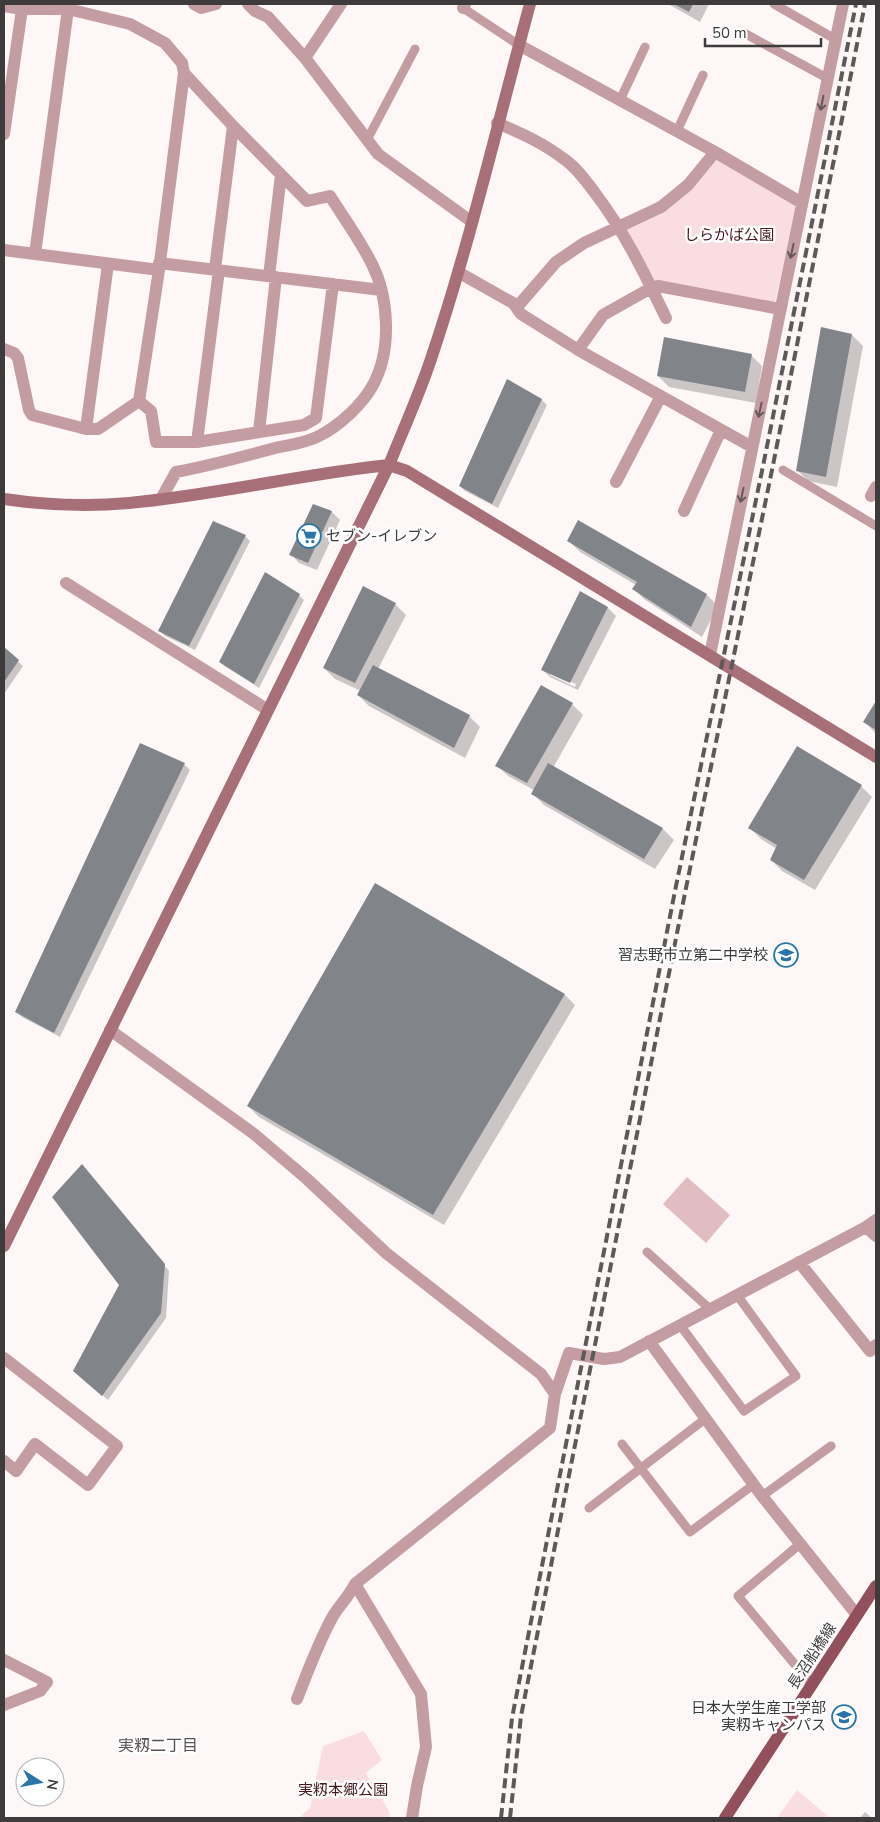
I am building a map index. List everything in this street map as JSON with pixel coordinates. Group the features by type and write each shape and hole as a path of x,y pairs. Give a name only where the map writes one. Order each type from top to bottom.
{"main road":[{"name":"長沼船橋線","path":"725,1818 876,1586"}],"street":[{"path":"194,4 201,8 216,4"},
{"path":"248,4 255,11 268,18 305,58 378,154 472,222"},
{"path":"305,58 341,4"},
{"path":"4,1246 389,464 431,361 472,222 530,4"},
{"path":"710,655 843,4"},
{"path":"4,6 22,9 68,9 130,24 165,43 182,63 184,74 139,401 98,429 86,429 32,415 29,410 18,358 14,353 4,349"},
{"path":"4,134 22,9"},
{"path":"35,254 68,9"},
{"path":"519,45 715,152 802,203"},
{"path":"161,499 176,472 203,467 318,437 339,422 361,402 374,384 386,341 384,305 372,264 330,196 307,201 184,74"},
{"path":"497,123 533,138 566,160 588,183 634,252 666,318"},
{"path":"197,442 233,126"},
{"path":"517,307 556,262 584,243 661,207 688,185 715,152"},
{"path":"258,432 281,175"},
{"path":"4,250 108,264 217,270 381,290"},
{"path":"86,429 108,264"},
{"path":"458,272 513,303 521,314 578,350 752,448"},
{"path":"139,401 151,411 156,442 197,442 304,425 316,418 333,284"},
{"path":"578,350 603,315 658,286 780,310"},
{"path":"616,482 661,396"},
{"path":"684,511 721,430"},
{"path":"4,499 38,504 94,505 128,503 389,464 407,471 876,757"},
{"path":"66,584 268,710"},
{"path":"110,1030 254,1134 307,1179 386,1253 541,1374 554,1394"},
{"path":"297,1699 318,1646 334,1615 355,1584 550,1428 554,1394 569,1354 604,1359 620,1357 871,1223 876,1236"},
{"path":"799,1262 874,1351"},
{"path":"649,1341 753,1485 857,1615"},
{"path":"4,1358 117,1446 88,1485 35,1444 16,1471 4,1461"},
{"path":"355,1584 420,1694 426,1747 412,1818"},
{"path":"4,1660 47,1682 40,1691 4,1705"}],"lane":[{"path":"774,4 835,39"},
{"path":"464,6 519,45"},
{"path":"744,32 828,78"},
{"path":"620,100 646,47"},
{"path":"367,140 415,49"},
{"path":"677,131 703,75"},
{"path":"784,470 876,526"},
{"path":"647,1252 710,1308"},
{"path":"680,1324 744,1410 796,1376 737,1295"},
{"path":"589,1508 705,1419"},
{"path":"622,1444 690,1532 753,1485"},
{"path":"762,1496 831,1446"},
{"path":"800,1544 738,1596 812,1684"}],"green space":[{"name":"しらかば公園","path":"715,156 798,205 774,306 652,284 622,228 687,192"},
{"name":"実籾本郷公園","path":"364,1731 382,1760 366,1773 389,1811 390,1818 299,1818 310,1808 323,1746"},
{"path":"797,1790 830,1818 777,1818"}],"shaded area":[{"path":"687,1177 730,1215 706,1243 663,1204"}],"building":[{"path":"674,4 693,4 689,12"},
{"path":"821,327 852,334 826,477 796,471"},
{"path":"664,337 752,354 745,392 657,376"},
{"path":"507,379 542,399 492,504 459,486"},
{"path":"313,504 332,511 308,563 289,555"},
{"path":"578,520 707,594 691,627 632,589 637,582 567,541"},
{"path":"213,521 246,535 189,646 158,631"},
{"path":"265,572 300,594 254,684 219,662"},
{"path":"363,586 396,603 355,683 323,668"},
{"path":"580,591 608,607 570,683 541,670"},
{"path":"4,647 19,660 4,682"},
{"path":"373,665 470,715 454,748 357,695"},
{"path":"541,685 573,703 527,783 495,766"},
{"path":"876,701 876,730 863,722"},
{"path":"140,743 185,763 54,1033 15,1012"},
{"path":"797,746 862,785 804,880 770,860 777,845 748,828"},
{"path":"548,763 663,828 644,859 531,794"},
{"path":"375,883 565,994 433,1215 247,1106"},
{"path":"82,1164 165,1264 161,1313 102,1396 73,1371 119,1285 52,1197"}],"railway":[{"path":"501,1818 512,1718 676,886 856,4"},
{"path":"510,1818 521,1716 865,4"}],"place":[{"name":"セブン-イレブン","path":"309,536"},
{"name":"習志野市立第二中学校","path":"786,955"},
{"name":"日本大学生産工学部 実籾キャンパス","path":"844,1717"}],"district":[{"name":"実籾二丁目","path":"158,1746"}]}
